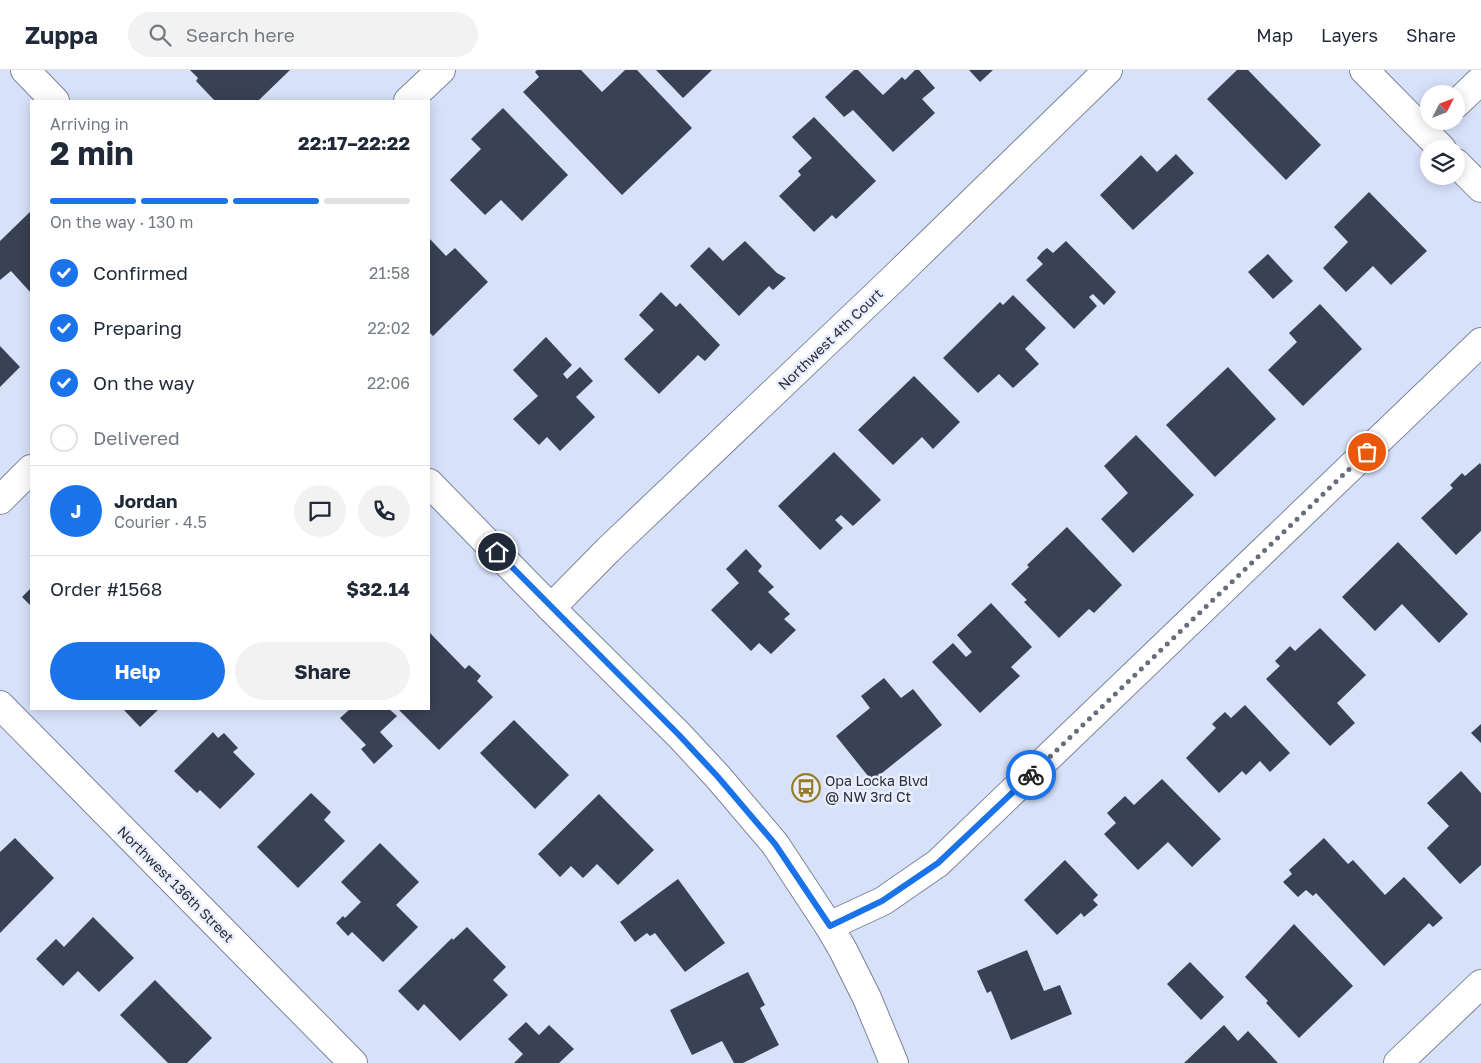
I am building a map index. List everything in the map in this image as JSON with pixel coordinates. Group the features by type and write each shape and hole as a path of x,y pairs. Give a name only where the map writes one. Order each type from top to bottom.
{"street":[{"path":"25,70 54,100"},
{"path":"409,100 440,70"},
{"name":"Northwest 4th Court","path":"551,608 608,550 892,280 1108,70"},
{"path":"1364,70 1436,134"},
{"path":"1465,95 1481,80"},
{"path":"1465,172 1481,188"},
{"path":"830,926 888,897 938,863 1481,342"},
{"path":"0,500 30,470"},
{"path":"430,484 679,735 748,811 775,844 830,926 867,998 894,1063"},
{"name":"Northwest 136th Street","path":"0,705 353,1063"},
{"path":"1398,1063 1481,984"}],"building":[{"path":"190,70 290,70 259,100 214,100 196,81 198,78"},
{"path":"537,70 581,70 602,92 625,70 637,70 692,128 622,195 523,92 539,77 535,72"},
{"path":"656,70 712,70 683,98"},
{"path":"854,70 858,70 883,95 902,77 905,80 915,70 919,70 935,88 922,99 935,113 893,152 853,110 844,117 825,97"},
{"path":"969,70 993,70 980,82"},
{"path":"1237,70 1248,70 1321,145 1286,180 1207,99"},
{"path":"503,108 568,175 522,221 501,200 485,215 450,180 481,149 471,139"},
{"path":"814,117 876,181 836,219 832,215 814,232 779,196 801,175 798,171 812,158 792,137"},
{"path":"1176,154 1194,173 1133,230 1100,195 1141,155 1157,172"},
{"path":"1369,192 1427,251 1391,285 1373,266 1346,292 1323,268 1348,242 1334,227"},
{"path":"30,212 30,292 11,271 0,280 0,241"},
{"path":"430,239 446,256 455,248 488,282 433,336 430,333"},
{"path":"745,241 777,273 786,278 773,290 769,286 739,316 690,266 709,247 723,261"},
{"path":"1066,241 1116,292 1104,305 1093,294 1089,297 1097,306 1074,329 1026,280 1043,264 1037,258 1042,252 1047,248 1053,253"},
{"path":"1268,254 1293,281 1273,299 1248,272"},
{"path":"661,292 676,307 680,303 720,345 705,361 698,355 659,394 624,359 654,330 639,315"},
{"path":"1013,295 1046,328 1025,349 1039,364 1013,388 999,374 978,393 943,358 1000,302 1003,305"},
{"path":"1320,304 1362,349 1303,406 1268,370 1297,342 1289,333"},
{"path":"546,337 572,365 563,374 567,379 580,367 593,381 576,397 595,417 560,451 547,437 539,445 513,419 538,396 513,370"},
{"path":"0,346 20,367 0,387"},
{"path":"1228,367 1276,419 1215,477 1166,425"},
{"path":"914,376 960,422 933,449 922,437 893,465 858,430"},
{"path":"1136,435 1194,495 1133,553 1101,519 1128,493 1104,466"},
{"path":"834,452 881,500 853,526 841,515 835,520 843,528 820,550 778,506"},
{"path":"1480,463 1481,531 1456,555 1421,518 1453,488 1450,485 1462,473 1465,476"},
{"path":"1067,527 1122,585 1094,613 1089,609 1059,638 1024,602 1027,600 1011,584 1029,567 1027,565"},
{"path":"1398,542 1468,614 1439,643 1402,604 1375,631 1342,597"},
{"path":"746,549 762,566 758,571 774,587 768,592 790,614 784,619 796,630 771,654 759,643 751,651 711,610 739,583 726,569"},
{"path":"30,589 30,605 22,597"},
{"path":"991,603 1032,647 1011,667 1020,676 980,713 932,662 953,643 966,657 972,652 957,635"},
{"path":"1320,628 1366,675 1337,703 1355,723 1330,746 1266,679 1280,666 1275,661 1290,646 1295,651"},
{"path":"430,633 465,669 469,665 481,676 477,681 493,697 439,750 399,710 430,710"},
{"path":"884,678 901,698 913,689 942,725 872,781 836,736 870,708 861,696"},
{"path":"1245,705 1290,753 1270,772 1260,761 1246,775 1242,771 1219,793 1186,758 1216,728 1212,724 1225,712 1231,718"},
{"path":"124,710 158,710 140,727"},
{"path":"349,710 390,710 397,716 380,732 393,746 374,764 361,749 366,745 340,718"},
{"path":"514,720 569,775 535,809 480,753"},
{"path":"1481,724 1481,743 1471,733"},
{"path":"213,732 218,738 224,733 238,748 233,752 255,774 220,809 200,790 197,793 174,771"},
{"path":"1461,771 1481,793 1481,865 1460,884 1427,848 1449,826 1427,803"},
{"path":"1162,779 1221,839 1192,867 1168,842 1138,870 1104,834 1116,823 1107,813 1125,796 1134,805"},
{"path":"311,793 331,812 324,820 345,841 298,888 257,847"},
{"path":"599,794 654,850 618,885 597,864 583,878 571,866 560,877 538,854"},
{"path":"15,838 54,878 0,933 0,852"},
{"path":"1324,838 1348,864 1353,860 1385,895 1404,877 1443,918 1433,927 1429,923 1384,966 1316,893 1313,896 1306,890 1298,897 1283,882 1292,874 1289,870"},
{"path":"380,843 419,882 396,905 418,927 383,962 352,932 348,936 336,923 343,916 345,918 361,902 341,882"},
{"path":"1065,860 1098,895 1093,900 1098,905 1084,917 1081,913 1057,935 1024,900"},
{"path":"678,879 725,943 685,972 655,933 650,936 647,933 635,942 620,922"},
{"path":"93,917 134,958 99,992 78,971 63,986 36,959 56,939 64,947"},
{"path":"1294,924 1353,986 1299,1038 1266,1003 1268,1001 1245,977"},
{"path":"467,927 506,967 493,980 508,995 460,1041 424,1004 418,1011 398,991 452,938 453,940"},
{"path":"1027,950 1044,991 1060,985 1072,1014 1011,1040 991,991 987,993 977,971"},
{"path":"1190,962 1224,997 1201,1020 1167,984"},
{"path":"748,972 765,1005 760,1008 779,1045 743,1063 734,1063 722,1041 692,1055 670,1010"},
{"path":"155,980 212,1038 187,1063 168,1063 120,1015"},
{"path":"526,1022 539,1035 549,1025 574,1049 559,1063 514,1063 523,1054 508,1039"},
{"path":"1224,1025 1238,1041 1248,1031 1278,1063 1184,1063"}],"way so far":[{"path":"1031,775 1367,452"}],"place":[{"name":"Opa Locka Blvd @ NW 3rd Ct","path":"806,788"}],"route":[{"path":"497,552 679,735 718,777 775,844 830,926 882,901 938,863 1031,775"}]}
